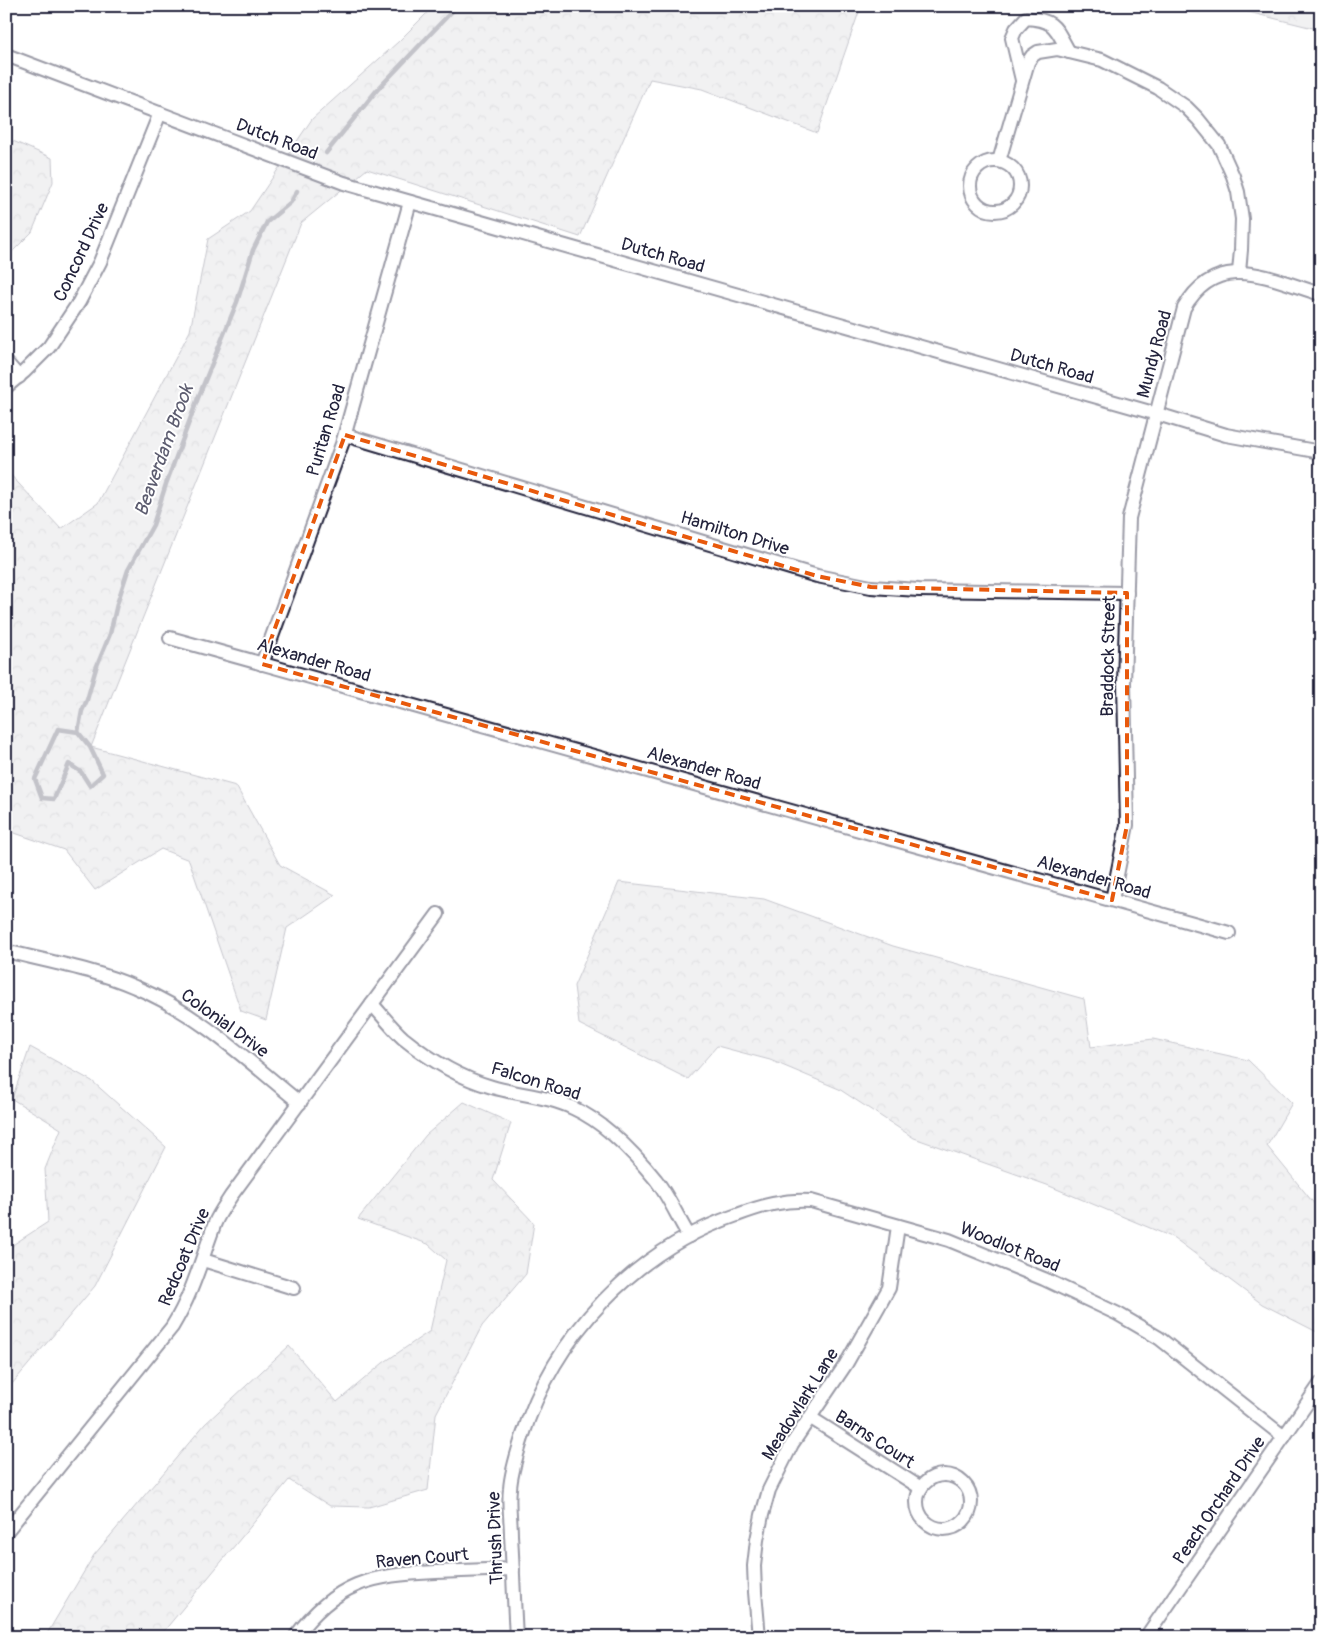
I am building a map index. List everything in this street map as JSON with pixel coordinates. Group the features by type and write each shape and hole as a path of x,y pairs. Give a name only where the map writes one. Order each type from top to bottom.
{"street":[{"path":"1022,81 1012,38 1016,29 1026,18 1042,19 1054,25 1069,52"},
{"path":"999,161 1022,81 1032,56 1047,49 1056,49 1102,60 1158,88 1186,107 1209,132 1226,160 1238,192 1242,219 1242,250 1239,272"},
{"name":"Dutch Road","path":"6,55 344,183 1226,435 1321,452"},
{"name":"Concord Drive","path":"6,387 19,377 49,347 79,302 100,262 160,113"},
{"path":"999,161 1014,170 1020,187 1017,197 1011,205 1001,210 993,211 983,208 972,197 970,179 975,170 983,163 999,161"},
{"name":"Puritan Road","path":"262,664 345,435 410,202"},
{"name":"Mundy Road","path":"1156,414 1180,320 1187,303 1199,288 1209,280 1220,275 1239,272 1321,294"},
{"path":"6,362 19,377"},
{"name":"Braddock Street","path":"1112,900 1127,825 1124,682 1129,518 1156,414"},
{"name":"Hamilton Drive","path":"345,435 818,576 871,587 929,590 1127,593"},
{"name":"Alexander Road","path":"170,638 1229,933"},
{"name":"Redcoat Drive","path":"6,1532 172,1327 184,1307 216,1221 231,1196 438,914"},
{"name":"Colonial Drive","path":"6,951 101,974 134,986 166,1001 203,1025 300,1103"},
{"name":"Falcon Road","path":"372,1004 402,1037 432,1059 461,1075 492,1087 550,1100 573,1108 600,1124 657,1181 688,1236"},
{"name":"Woodlot Road","path":"688,1236 724,1219 758,1208 793,1200 811,1201 949,1240 1044,1279 1118,1314 1159,1338 1284,1437"},
{"name":"Meadowlark Lane","path":"759,1637 754,1566 756,1540 769,1490 792,1444 846,1364 889,1288 898,1226"},
{"name":"Thrush Drive","path":"516,1637 510,1490 517,1455 527,1421 559,1356 580,1326 604,1299 638,1269 688,1236"},
{"path":"203,1260 294,1288"},
{"name":"Peach Orchard Drive","path":"1146,1637 1321,1383"},
{"name":"Barns Court","path":"811,1418 921,1488"},
{"path":"946,1475 961,1481 967,1487 971,1498 971,1507 968,1515 956,1527 940,1530 932,1527 925,1522 918,1512 917,1504 921,1488 929,1479 937,1476 946,1475"},
{"name":"Raven Court","path":"295,1637 312,1616 334,1597 373,1578 402,1573 513,1569"}],"highlighted area":[{"path":"345,435 817,576 871,587 1127,593 1127,825 1112,900 262,664"}],"green space":[{"path":"434,6 861,6 817,133 702,89 650,79 580,237 367,169 301,223 91,747 236,786 280,865 335,895 287,928 266,1020 241,1011 189,860 161,849 95,890 64,850 6,830 6,470 61,529 98,503 190,331 208,239 250,211 312,119 398,42"},
{"path":"1224,6 1321,6 1321,30"},
{"path":"6,138 52,158 53,182 32,232 6,258"},
{"path":"619,882 764,899 893,946 1084,999 1091,1047 1153,1039 1248,1060 1292,1103 1267,1146 1321,1212 1321,1334 1262,1304 1174,1238 1047,1185 914,1138 839,1089 770,1060 717,1046 688,1079 579,1024 574,986"},
{"path":"30,1047 92,1081 166,1147 95,1286 6,1391 6,1254 14,1244 48,1222 45,1169 61,1129 12,1099"},
{"path":"464,1102 511,1123 493,1180 534,1223 526,1274 482,1326 436,1414 428,1490 369,1507 330,1506 289,1480 159,1637 45,1637 94,1555 205,1424 289,1346 337,1402 383,1363 430,1331 446,1260 428,1244 358,1219 426,1135"}],"waterway":[{"name":"Beaverdam Brook","path":"326,153 377,90 457,6"},
{"name":"Beaverdam Brook","path":"78,732 82,711 96,668 110,634 128,570 153,525 198,398 237,302 253,250 267,222 291,202 297,191"},
{"path":"58,729 78,732 90,747 103,774 90,786 81,772 69,764 54,799 42,798 35,779 58,729"}]}
